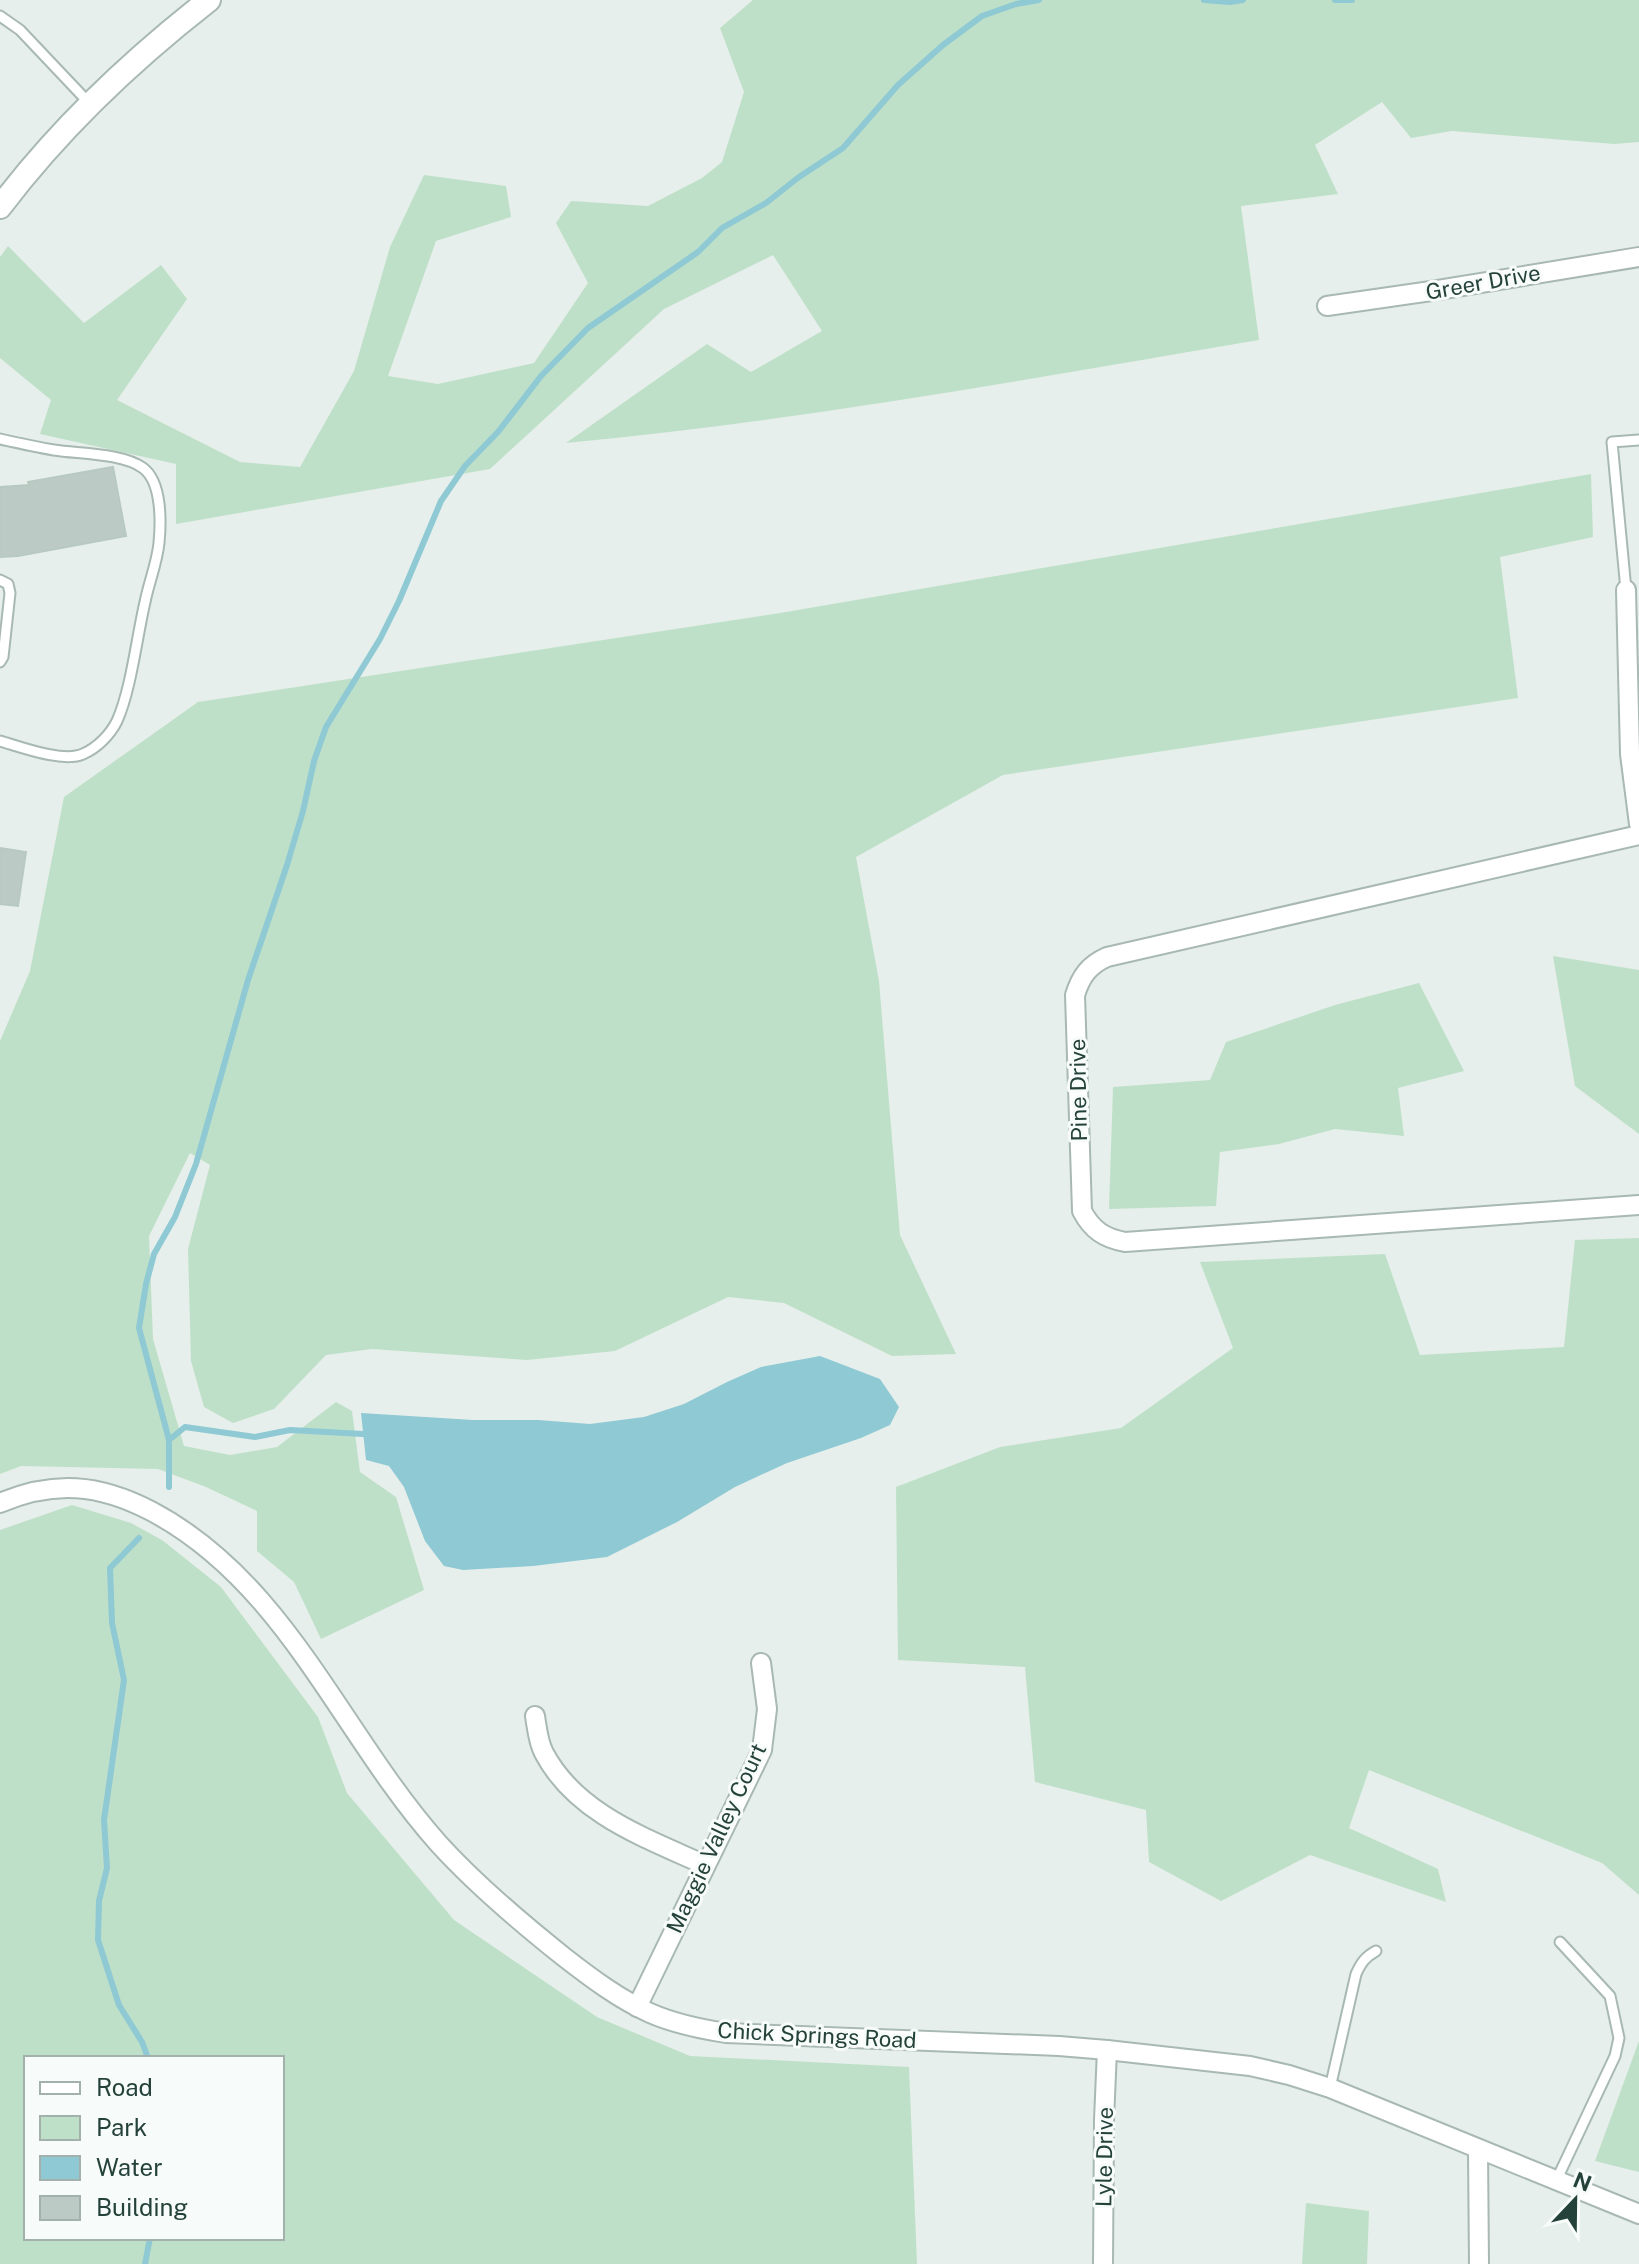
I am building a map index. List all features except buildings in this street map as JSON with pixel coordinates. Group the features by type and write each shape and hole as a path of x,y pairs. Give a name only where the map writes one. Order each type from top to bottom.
{"street":[{"path":"0,207 61,135 91,105 135,62 209,0"},
{"name":"Greer Drive","path":"1327,306 1639,257"},
{"path":"1626,590 1630,754 1639,824"},
{"name":"Pine Drive","path":"1639,835 1107,957 1083,975 1075,995 1082,1211 1092,1228 1109,1239 1125,1242 1639,1205"},
{"name":"Chick Springs Road","path":"0,1503 37,1490 62,1487 104,1492 134,1502 203,1544 237,1574 280,1623 391,1785 438,1843 535,1934 586,1974 637,2007 676,2023 726,2033 1059,2046 1250,2066 1330,2088 1639,2214"},
{"name":"Maggie Valley Court","path":"637,2007 762,1750 767,1709 761,1663"},
{"path":"535,1716 542,1750 580,1799 624,1828 705,1865"},
{"name":"Lyle Drive","path":"1103,2264 1107,2050"},
{"path":"1478,2150 1479,2264"}],"lane":[{"path":"0,16 20,30 91,105"},
{"path":"0,439 135,464 150,475 159,519 159,543 131,670 122,705 110,732 93,749 79,756 52,755 0,741"},
{"path":"1626,590 1612,442 1639,440"},
{"path":"0,580 8,584 10,593 0,662"},
{"path":"1556,2181 1615,2056 1619,2038 1610,1996 1560,1942"},
{"path":"1330,2088 1356,1974 1367,1956 1376,1951"}],"green space":[{"path":"753,0 1639,0 1639,142 1614,144 1452,131 1411,138 1382,102 1315,145 1338,194 1241,206 1259,340 827,411 566,443 707,344 751,372 822,331 773,255 664,309 490,469 176,524 176,464 40,434 51,400 0,358 0,257 8,246 84,323 161,265 187,299 117,400 240,462 300,467 354,371 390,247 424,175 506,186 511,217 436,241 388,376 438,384 534,363 588,283 556,223 571,201 648,206 702,178 722,162 744,92 720,28"},
{"path":"1591,474 1593,537 1500,557 1518,698 1003,775 856,857 879,981 900,1235 956,1354 892,1356 784,1303 728,1297 615,1351 527,1360 372,1349 326,1355 274,1409 233,1423 204,1407 191,1361 188,1249 210,1165 190,1153 149,1236 153,1339 184,1446 230,1455 277,1447 336,1402 352,1411 360,1472 396,1497 424,1590 321,1639 294,1582 257,1551 257,1511 158,1469 21,1466 0,1474 0,1041 30,971 64,797 198,702 780,613"},
{"path":"1553,956 1639,970 1639,1134 1575,1086"},
{"path":"1419,983 1464,1071 1398,1088 1404,1136 1335,1129 1279,1144 1220,1152 1216,1206 1109,1209 1113,1087 1210,1080 1226,1042 1335,1005"},
{"path":"1639,1238 1639,1895 1602,1863 1369,1770 1349,1828 1438,1869 1446,1902 1310,1855 1221,1901 1149,1862 1146,1810 1035,1782 1025,1667 898,1660 896,1487 1000,1447 1121,1428 1233,1348 1200,1262 1385,1254 1420,1355 1564,1347 1575,1240"},
{"path":"72,1505 131,1523 162,1540 221,1587 318,1717 347,1793 454,1920 597,2017 690,2056 909,2067 917,2264 0,2264 0,1530"},
{"path":"1639,2041 1639,2172 1595,2161"},
{"path":"1306,2203 1369,2211 1367,2264 1302,2264"}],"water":[{"path":"820,1356 880,1379 899,1407 890,1425 787,1463 735,1487 677,1522 607,1557 463,1570 444,1566 425,1541 404,1487 389,1466 366,1460 361,1413 590,1424 644,1417 684,1404 761,1367"}],"waterway":[{"path":"169,1487 169,1440 139,1328 154,1254 175,1217 196,1164 248,980 287,865 326,727 380,639 441,501 465,466 498,432 541,376 588,328 698,252 722,228 766,203 843,148 898,85 982,16 1039,0"},
{"path":"1204,0 1243,0"},
{"path":"1335,0 1352,0"},
{"path":"169,1440 185,1427 255,1437 290,1430 363,1434"},
{"path":"139,1538 110,1568 112,1623 124,1680 104,1820 107,1868 99,1901 98,1940 119,2005 147,2056"},
{"path":"145,2264 150,2240"}]}
